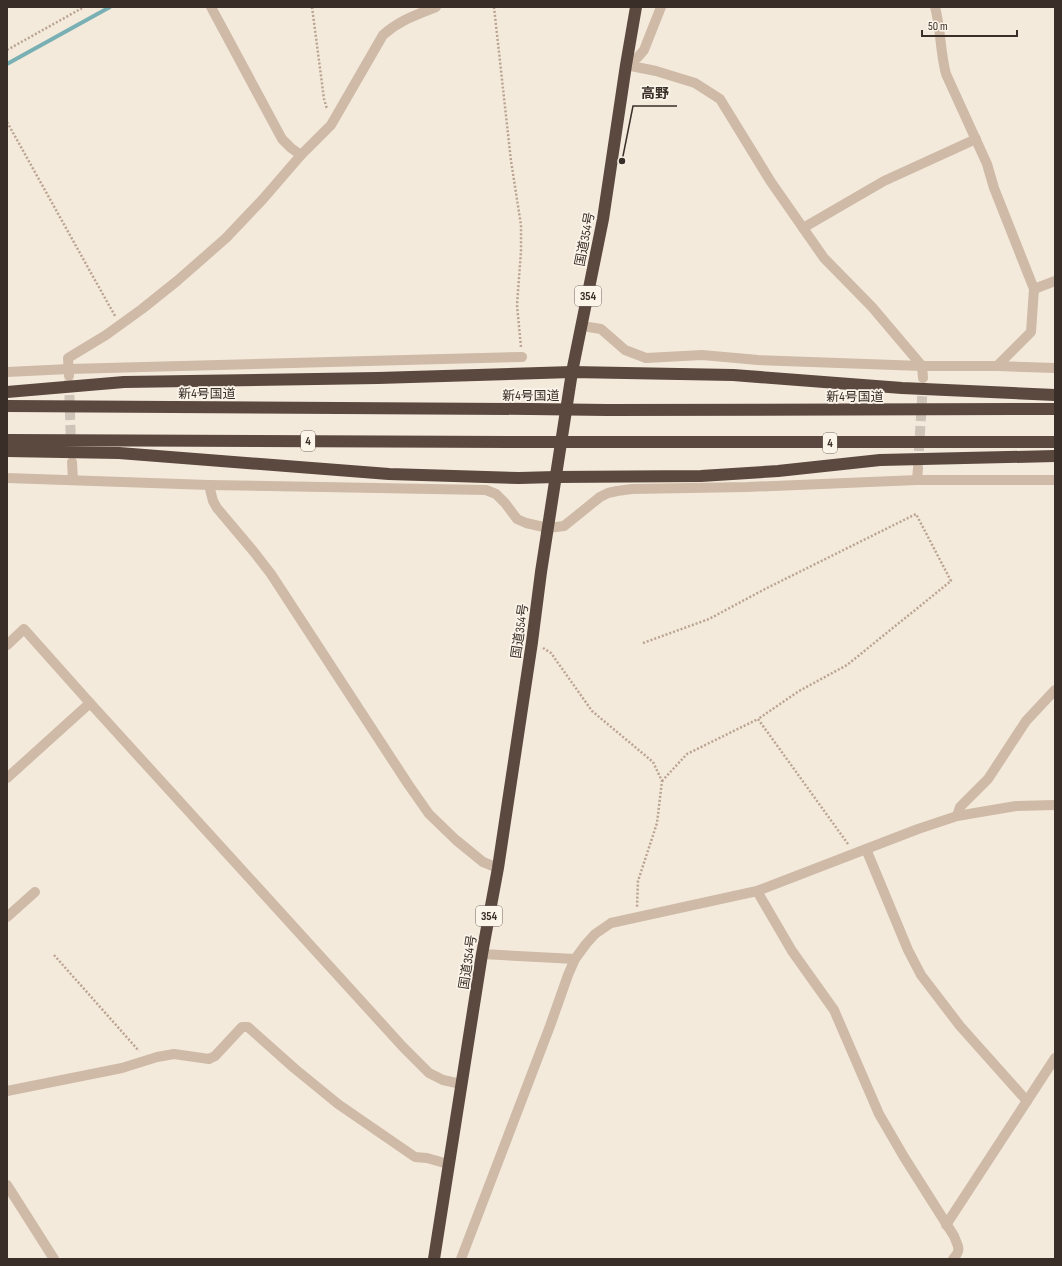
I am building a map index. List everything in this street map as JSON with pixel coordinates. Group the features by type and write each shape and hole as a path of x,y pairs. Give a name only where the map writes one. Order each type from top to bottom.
{"highway":[{"name":"国道354号","path":"434,1259 482,954 498,868 572,372 603,219 636,7"},
{"path":"7,392 124,382 378,378 572,372 733,375 902,388 1055,395"},
{"name":"新4号国道","path":"7,406 607,410 1055,409"},
{"name":"4","path":"7,440 1055,442"},
{"path":"7,451 119,453 389,474 519,478 700,476 778,471 880,460 1055,456"}],"street":[{"path":"211,7 282,139 301,155"},
{"path":"69,372 68,358 106,336 177,281 226,238 264,199 301,155 331,125 383,35 394,26 405,20 436,7"},
{"path":"626,65 638,57 644,50 661,7"},
{"path":"936,7 939,22 942,60 946,74 976,139 1034,289 1031,332 997,366"},
{"path":"626,65 656,71 695,83 720,99 771,182 824,258 872,307 922,366 923,378"},
{"path":"803,228 884,181 976,139"},
{"path":"1034,289 1055,281"},
{"path":"582,326 601,329 625,350 646,358 702,354 758,360 922,366 1055,368"},
{"path":"7,372 69,372 522,357"},
{"path":"72,462 73,480"},
{"path":"917,480 918,468"},
{"path":"7,478 209,485 486,490 496,494 517,519 526,523 548,528 564,526 600,497 617,490 917,480 1055,480"},
{"path":"209,485 213,501 217,508 271,574 429,814 456,840 483,862 498,868"},
{"path":"7,645 24,629 403,1047 429,1073 444,1080 461,1084"},
{"path":"957,816 960,807 988,779 1026,721 1055,690"},
{"path":"7,778 90,703"},
{"path":"461,1259 568,975 575,959 596,934 611,923 757,891 918,829 957,816 1016,806 1055,804"},
{"path":"866,849 908,950 921,974 960,1026 1027,1101"},
{"path":"757,891 792,951 834,1010 879,1114 904,1158 954,1236 959,1249 958,1254 953,1259"},
{"path":"7,917 35,892"},
{"path":"482,954 575,959"},
{"path":"7,1091 122,1068 157,1057 174,1054 210,1059 242,1027 248,1027 294,1068 344,1108 415,1157 427,1158 448,1164"},
{"path":"946,1225 1055,1058"},
{"path":"7,1185 54,1259"}],"path":[{"path":"7,50 84,7"},
{"path":"312,7 324,99 331,125"},
{"path":"494,7 511,161 521,225 521,250 517,305 522,357"},
{"path":"7,122 120,325"},
{"path":"643,643 709,619 773,585 916,514 951,582 848,665 799,691 758,720 687,754 662,781"},
{"path":"532,642 551,653 592,711 653,762 662,781 657,823 638,881 637,908 634,918"},
{"path":"758,720 855,853"},
{"path":"54,955 142,1055 145,1062"}],"waterway":[{"path":"7,64 110,7"}],"tunnel":[{"path":"69,380 71,446"},
{"path":"918,466 923,383"}],"place":[{"name":"高野","path":"622,161"}]}
